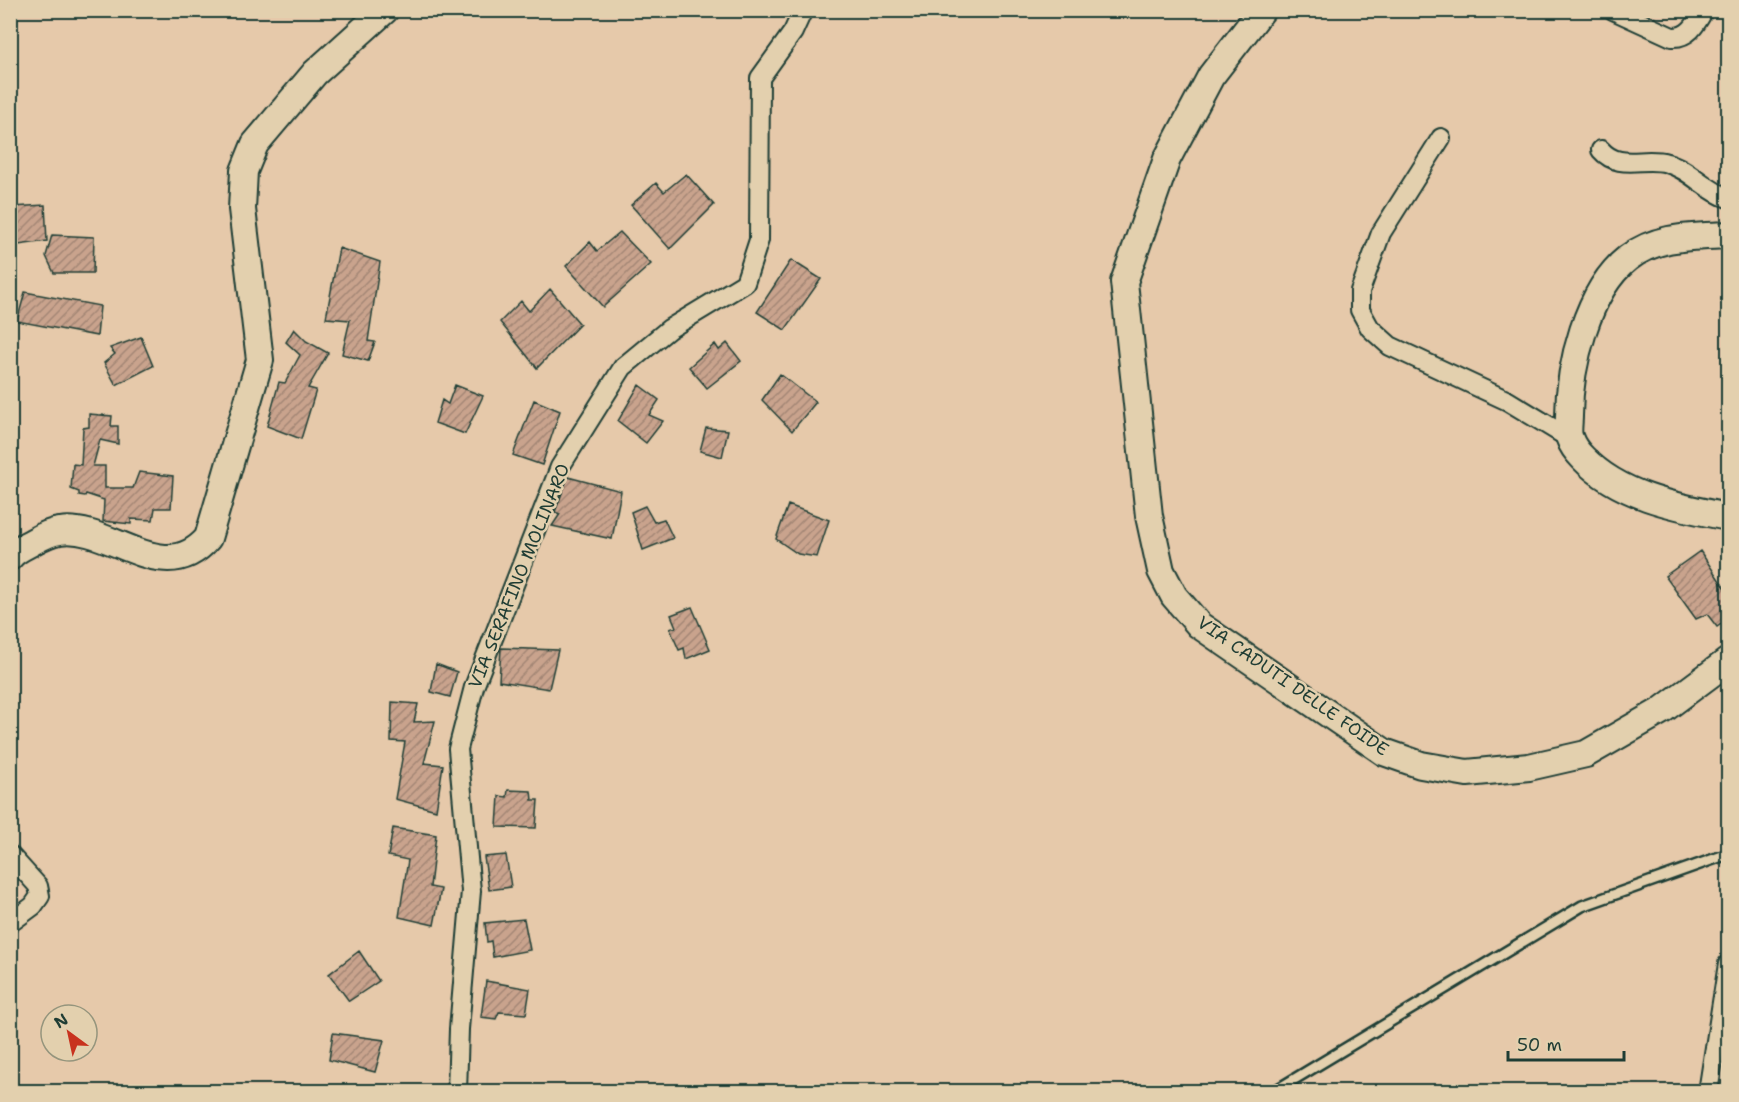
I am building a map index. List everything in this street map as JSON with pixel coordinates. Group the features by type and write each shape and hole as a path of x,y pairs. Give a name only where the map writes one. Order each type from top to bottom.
{"street":[{"path":"10,556 41,537 61,531 80,532 151,556 183,557 198,550 208,538 260,360 242,209 244,171 255,144 315,73 385,10"},
{"name":"VIA SERAFINO MOLINARO","path":"457,1092 459,1029 471,891 458,749 474,687 560,466 623,367 669,329 745,283 759,240 760,78 793,32 803,10"},
{"name":"VIA CADUTI DELLE FOIDE","path":"1262,10 1211,75 1167,159 1124,282 1149,516 1161,571 1174,596 1200,625 1384,752 1421,765 1467,773 1529,768 1586,754 1661,711 1728,661"},
{"path":"1612,10 1672,37 1680,38 1694,28 1704,10"},
{"path":"1441,138 1381,233 1360,291 1360,310 1371,328 1390,346 1508,401 1569,438 1581,457 1602,476 1664,503 1728,517"},
{"path":"1601,150 1608,158 1622,163 1645,161 1676,165 1728,198"},
{"path":"1569,438 1569,392 1580,333 1605,286 1628,259 1666,239 1728,236"},
{"path":"10,855 33,878 40,896 33,906 10,923"},
{"path":"1708,1092 1728,964"}],"lane":[{"path":"1273,1092 1582,906 1728,854"}],"building":[{"path":"686,174 714,205 670,249 631,205 656,183 664,192"},
{"path":"45,205 47,241 11,246 12,207"},
{"path":"620,232 651,264 603,307 566,266 590,242 597,251"},
{"path":"52,235 94,237 93,273 54,273 46,256"},
{"path":"339,248 380,262 368,341 375,342 368,361 342,354 350,320 326,318"},
{"path":"791,260 821,279 785,330 757,312"},
{"path":"550,289 580,324 537,368 500,322 521,301 529,311"},
{"path":"25,292 100,306 97,336 17,321"},
{"path":"294,329 306,341 328,353 308,388 316,390 301,439 267,426 279,382 285,383 300,355 286,342"},
{"path":"141,337 153,366 116,385 104,363 115,354 110,348"},
{"path":"727,343 741,361 707,388 689,367 715,344 719,350"},
{"path":"780,374 816,402 792,431 762,400"},
{"path":"455,385 483,396 465,434 435,423 442,400 448,404"},
{"path":"639,385 659,400 649,415 663,421 646,443 618,421"},
{"path":"534,400 560,411 542,465 513,455"},
{"path":"89,414 112,416 111,426 118,426 118,444 100,440 93,466 105,466 105,488 133,488 139,472 173,476 171,508 155,508 153,520 131,519 131,524 103,521 104,500 86,494 85,496 79,495 79,492 71,489 73,464 81,465 83,428 89,427"},
{"path":"706,428 728,430 722,457 700,451"},
{"path":"568,477 621,491 612,539 552,526 560,514 555,512"},
{"path":"788,505 829,520 817,557 798,554 776,539"},
{"path":"645,506 654,522 664,519 673,538 643,550 631,512"},
{"path":"1700,551 1728,593 1728,619 1717,627 1707,614 1696,619 1665,576"},
{"path":"692,607 710,649 686,659 684,648 679,650 670,629 676,627 671,615"},
{"path":"501,648 558,650 549,689 499,681"},
{"path":"436,664 457,672 450,697 431,692"},
{"path":"392,702 418,704 414,722 435,721 424,763 443,765 436,810 395,799 405,742 391,741"},
{"path":"508,790 531,791 532,800 538,800 536,828 497,827 499,796 507,797"},
{"path":"393,828 436,835 430,887 441,889 434,925 399,917 408,860 388,856"},
{"path":"506,855 511,887 489,890 484,857"},
{"path":"524,919 530,950 493,957 491,941 487,942 485,923"},
{"path":"359,951 379,981 349,1001 329,974"},
{"path":"486,981 530,989 526,1014 499,1012 496,1019 481,1017"},
{"path":"333,1033 384,1040 375,1072 329,1060"}]}
